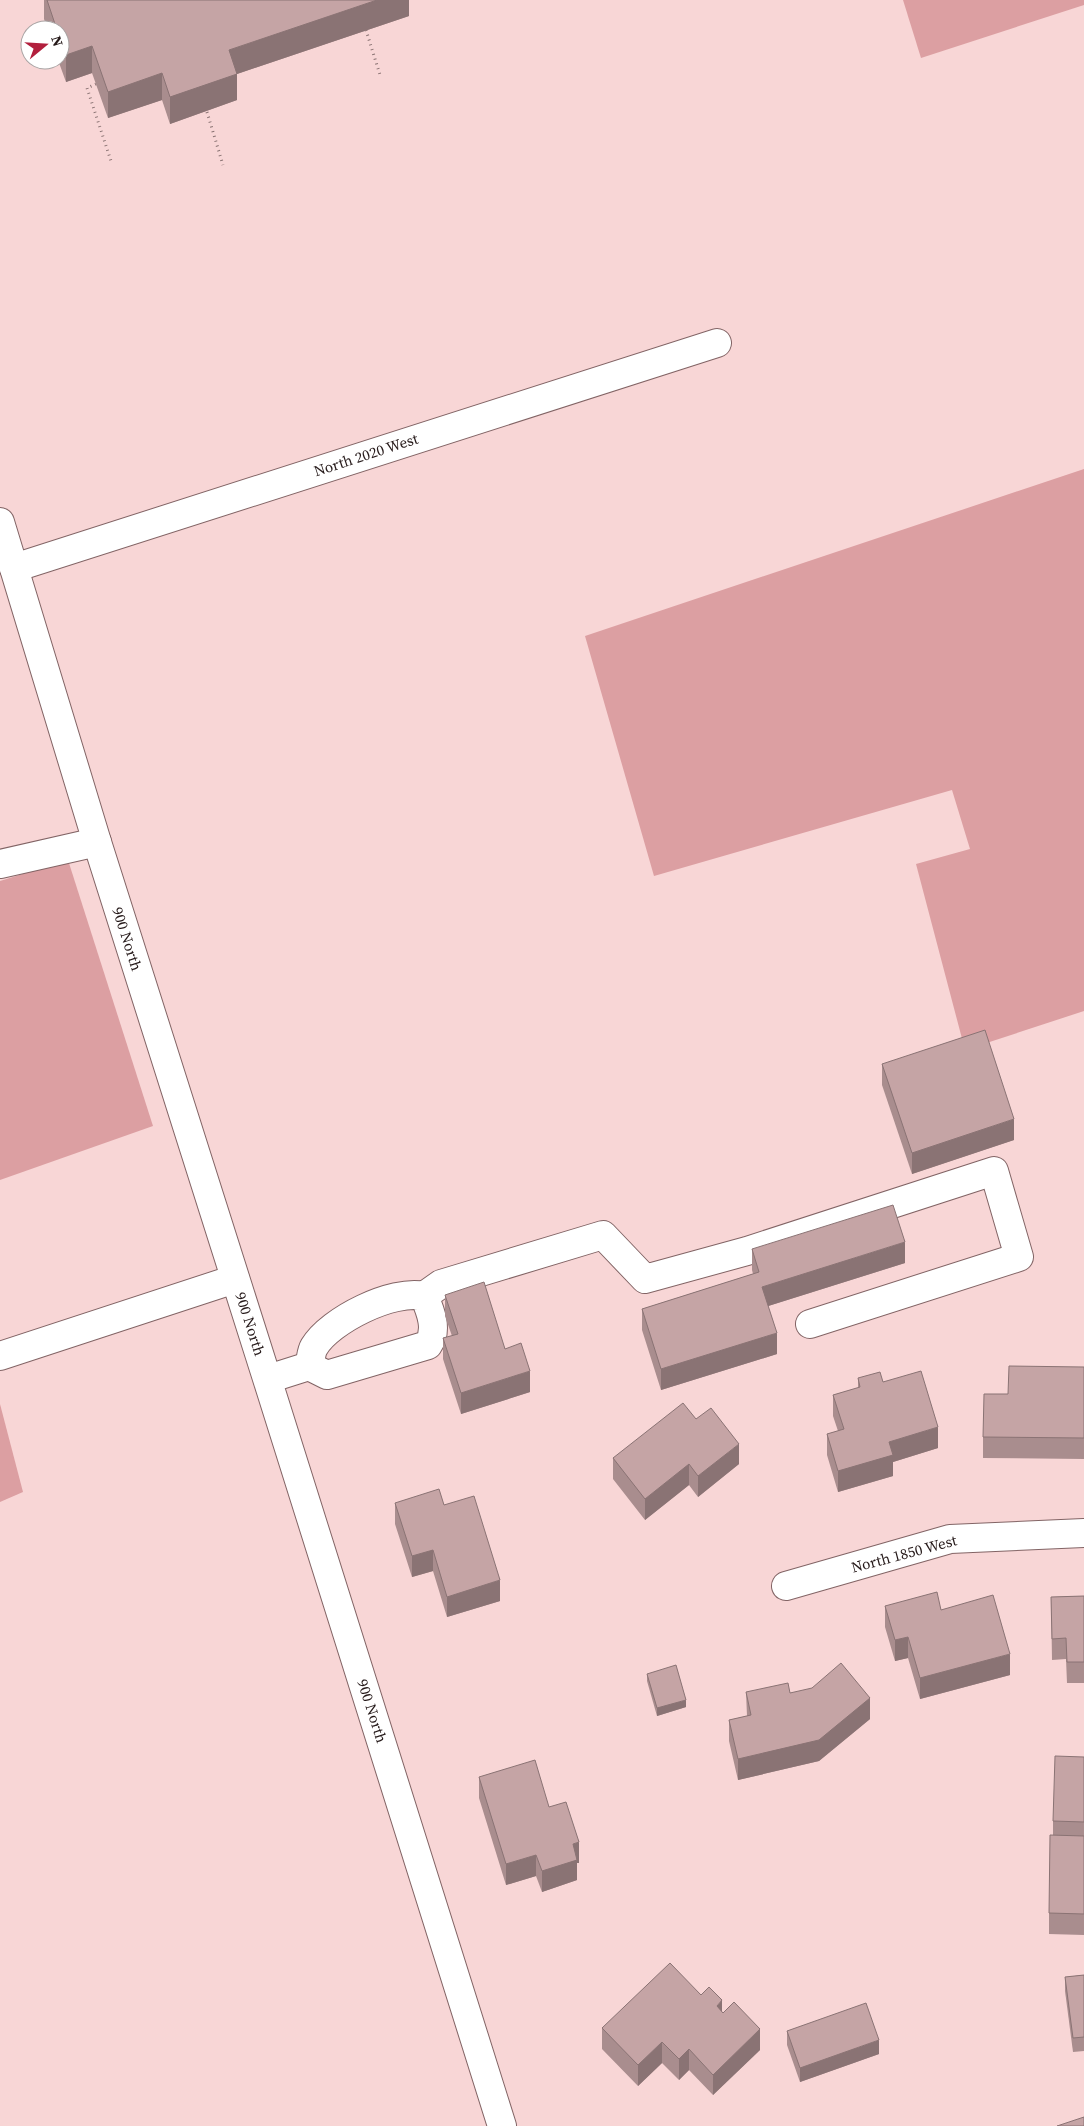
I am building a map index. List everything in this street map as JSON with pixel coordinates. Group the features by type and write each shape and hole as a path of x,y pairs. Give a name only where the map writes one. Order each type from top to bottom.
{"street":[{"name":"North 2020 West","path":"14,568 717,343"},
{"name":"900 North","path":"0,522 96,842 268,1379 502,2126"},
{"path":"0,864 96,842"},
{"path":"309,1366 313,1349 322,1336 361,1309 390,1299 413,1294 424,1296 441,1284 603,1235 646,1279 747,1251 994,1171 1019,1257 810,1324"},
{"path":"0,1356 235,1279"},
{"path":"268,1379 309,1366 328,1375 428,1345 434,1337 431,1312 424,1296"},
{"name":"North 1850 West","path":"786,1586 950,1539 1084,1533"}],"path":[{"path":"366,30 380,74"},
{"path":"96,84 87,88 112,164"},
{"path":"206,112 223,164"}],"shaded area":[{"path":"903,0 1084,0 1084,5 921,58"},
{"path":"1084,469 1084,1011 965,1050 916,864 970,849 952,790 654,876 585,636"},
{"path":"68,860 153,1126 0,1180 0,881"},
{"path":"0,1404 23,1492 0,1502"}],"building":[{"path":"47,0 377,0 229,50 237,74 170,97 162,73 108,92 92,46 70,54 70,20 54,20"},
{"path":"985,1030 1014,1119 912,1153 882,1064"},
{"path":"893,1205 905,1242 762,1287 777,1333 661,1369 642,1309 759,1272 752,1249"},
{"path":"484,1282 505,1349 521,1343 530,1371 461,1393 443,1338 458,1334 445,1295"},
{"path":"1009,1366 1084,1367 1084,1438 983,1437 984,1394 1008,1394"},
{"path":"921,1371 938,1427 889,1442 893,1455 838,1471 827,1434 844,1429 833,1395 860,1387 858,1378 880,1372 883,1382"},
{"path":"683,1403 696,1419 711,1408 739,1444 698,1476 689,1464 645,1499 613,1458"},
{"path":"439,1489 444,1505 474,1496 500,1580 447,1597 433,1550 412,1556 395,1503"},
{"path":"937,1592 941,1610 993,1595 1010,1654 920,1678 908,1637 895,1640 885,1606"},
{"path":"1084,1596 1084,1662 1067,1662 1066,1638 1052,1639 1051,1597"},
{"path":"841,1663 870,1698 819,1740 738,1759 729,1720 751,1715 746,1692 788,1683 790,1693 812,1688"},
{"path":"676,1665 686,1700 657,1708 647,1674"},
{"path":"1055,1756 1084,1757 1084,1822 1053,1821"},
{"path":"535,1760 549,1807 566,1802 579,1842 573,1844 577,1860 542,1871 536,1855 506,1864 479,1777"},
{"path":"1050,1835 1084,1836 1084,1914 1049,1913"},
{"path":"670,1963 701,1995 709,1987 722,2000 717,2006 723,2013 734,2002 760,2029 713,2075 689,2049 679,2059 662,2042 638,2065 602,2028"},
{"path":"1084,1975 1084,2037 1073,2038 1065,1977"},
{"path":"866,2003 879,2040 800,2068 787,2031"},
{"path":"1084,2117 1084,2126 1057,2126"}]}
